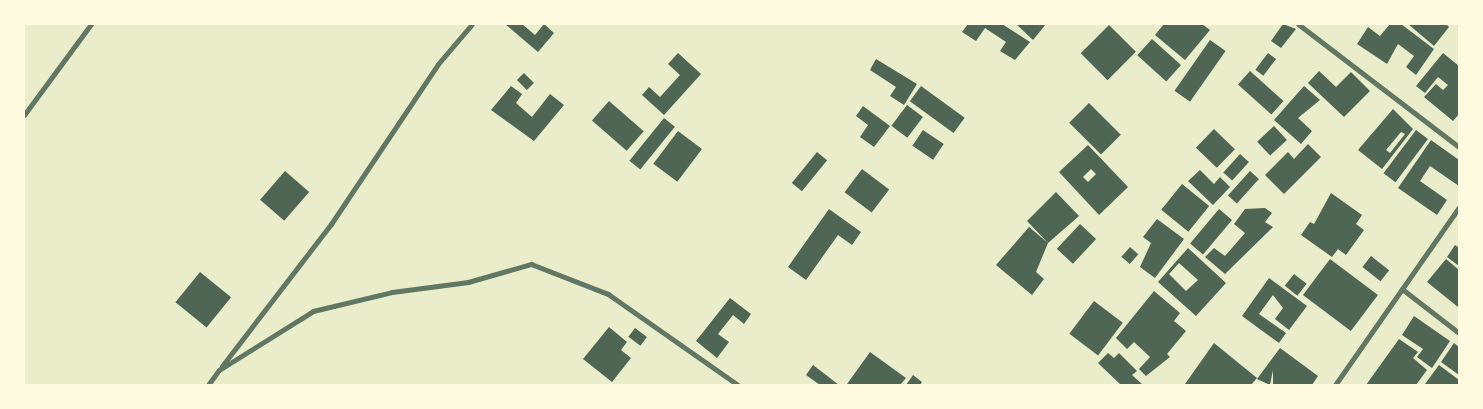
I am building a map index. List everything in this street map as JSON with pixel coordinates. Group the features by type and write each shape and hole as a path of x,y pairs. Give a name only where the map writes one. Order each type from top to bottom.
{"street":[{"path":"24,115 91,24"},
{"path":"208,385 331,224 438,64 472,24"},
{"path":"1298,24 1459,147"},
{"path":"1335,385 1459,207"},
{"path":"219,370 313,311 392,292 468,282 531,264 608,294 738,385"},
{"path":"1402,289 1459,333"}],"building":[{"path":"505,24 522,24 535,35 544,24 554,33 538,52"},
{"path":"968,24 1002,24 1030,42 1015,60 1000,51 1006,42 985,28 976,41 962,32"},
{"path":"1016,24 1046,24 1033,40"},
{"path":"1164,24 1202,24 1210,30 1185,60 1155,35"},
{"path":"1283,24 1296,29 1281,48 1271,41"},
{"path":"1390,24 1401,24 1434,49 1416,75 1406,67 1414,56 1398,44 1387,64 1357,44 1368,27 1380,36"},
{"path":"1408,24 1446,24 1449,27 1434,46"},
{"path":"1109,25 1136,52 1108,80 1081,53"},
{"path":"1152,39 1181,65 1166,81 1137,55"},
{"path":"1210,40 1226,51 1190,102 1174,91"},
{"path":"678,53 701,74 664,115 642,95 649,87 660,97 680,75 668,64"},
{"path":"1268,53 1276,59 1263,76 1255,70"},
{"path":"1443,53 1459,66 1459,114 1453,121 1424,97 1436,84 1443,90 1448,85 1438,77 1425,93 1416,86"},
{"path":"876,59 917,84 904,105 890,96 896,87 870,70"},
{"path":"1250,71 1283,101 1271,114 1238,84"},
{"path":"1319,71 1336,87 1351,72 1370,91 1344,117 1308,83"},
{"path":"524,73 534,83 527,90 517,80"},
{"path":"511,86 522,94 516,103 532,117 550,94 564,105 534,141 491,110"},
{"path":"921,86 965,118 954,133 910,101"},
{"path":"1304,86 1320,100 1298,118 1312,131 1301,144 1274,120"},
{"path":"609,101 644,131 627,151 592,121"},
{"path":"1089,103 1121,135 1101,155 1069,123"},
{"path":"907,105 923,117 907,138 891,126"},
{"path":"863,106 890,126 874,147 860,137 868,125 856,116"},
{"path":"1393,109 1413,129 1382,169 1358,150","holes":["1401,132 1405,134 1390,153 1386,150"]},
{"path":"664,118 675,127 640,170 629,161"},
{"path":"1274,126 1287,140 1270,156 1257,142"},
{"path":"1214,129 1235,149 1217,168 1196,148"},
{"path":"923,130 944,144 933,160 912,146"},
{"path":"1416,130 1428,139 1395,182 1384,173"},
{"path":"678,131 702,149 677,182 653,164"},
{"path":"1431,140 1459,160 1459,186 1430,166 1420,181 1447,200 1437,215 1398,188"},
{"path":"1308,144 1321,157 1284,194 1265,175 1288,152 1294,159"},
{"path":"1088,145 1128,187 1099,215 1059,172","holes":["1091,169 1096,174 1088,182 1083,177"]},
{"path":"817,152 827,160 802,191 792,183"},
{"path":"1240,154 1249,162 1232,181 1223,173"},
{"path":"862,169 889,189 872,213 845,192"},
{"path":"1200,170 1214,184 1220,177 1230,187 1213,205 1188,181"},
{"path":"285,171 309,192 284,221 260,200"},
{"path":"1250,171 1259,179 1237,204 1228,196"},
{"path":"1182,184 1209,206 1188,232 1161,210"},
{"path":"1056,192 1079,216 1048,243 1027,221"},
{"path":"1331,193 1362,215 1356,224 1364,230 1346,255 1338,249 1332,257 1301,235 1310,222 1314,224"},
{"path":"1265,208 1272,213 1265,222 1273,227 1225,274 1205,257 1214,248 1225,256 1245,233 1234,224 1245,209"},
{"path":"829,209 861,232 852,245 838,235 806,280 788,267"},
{"path":"1219,209 1232,220 1203,254 1190,243"},
{"path":"1157,219 1184,239 1155,278 1140,267 1151,243 1143,237"},
{"path":"1080,224 1096,239 1073,264 1057,249"},
{"path":"1029,227 1048,243 1036,272 1044,279 1032,295 996,265"},
{"path":"1455,245 1459,248 1459,266 1447,257"},
{"path":"1130,247 1138,254 1130,264 1121,257"},
{"path":"1188,248 1226,283 1196,316 1158,282","holes":["1179,263 1198,280 1186,291 1169,274"]},
{"path":"1371,256 1389,270 1381,281 1362,267"},
{"path":"1330,259 1378,295 1351,331 1303,295"},
{"path":"1446,259 1459,270 1458,307 1427,282"},
{"path":"200,272 231,297 207,327 175,302"},
{"path":"1294,274 1307,284 1297,296 1285,286"},
{"path":"1269,278 1307,306 1289,330 1275,319 1283,308 1273,295 1259,314 1286,333 1279,343 1242,316"},
{"path":"1154,291 1180,313 1174,321 1186,331 1167,354 1170,357 1146,376 1139,369 1150,357 1134,342 1127,349 1116,338"},
{"path":"730,298 751,314 744,324 733,315 718,334 729,342 717,358 696,341"},
{"path":"1094,301 1123,323 1098,355 1069,334"},
{"path":"1414,316 1450,341 1432,368 1417,357 1423,349 1402,335"},
{"path":"609,327 627,342 621,350 631,358 612,382 583,359"},
{"path":"635,328 647,337 640,346 628,337"},
{"path":"1399,339 1418,352 1413,358 1427,370 1416,385 1366,385"},
{"path":"1214,343 1257,378 1251,385 1185,384"},
{"path":"1454,343 1459,347 1459,375 1441,362"},
{"path":"1280,348 1318,376 1312,385 1273,385 1273,370 1270,385 1257,379"},
{"path":"870,352 906,378 900,385 847,384"},
{"path":"1108,353 1114,358 1119,353 1137,371 1132,375 1143,385 1121,385 1098,363"},
{"path":"813,365 839,385 820,385 806,375"},
{"path":"1439,365 1459,380 1459,385 1425,384"},
{"path":"913,375 922,382 920,385 906,385"}]}
